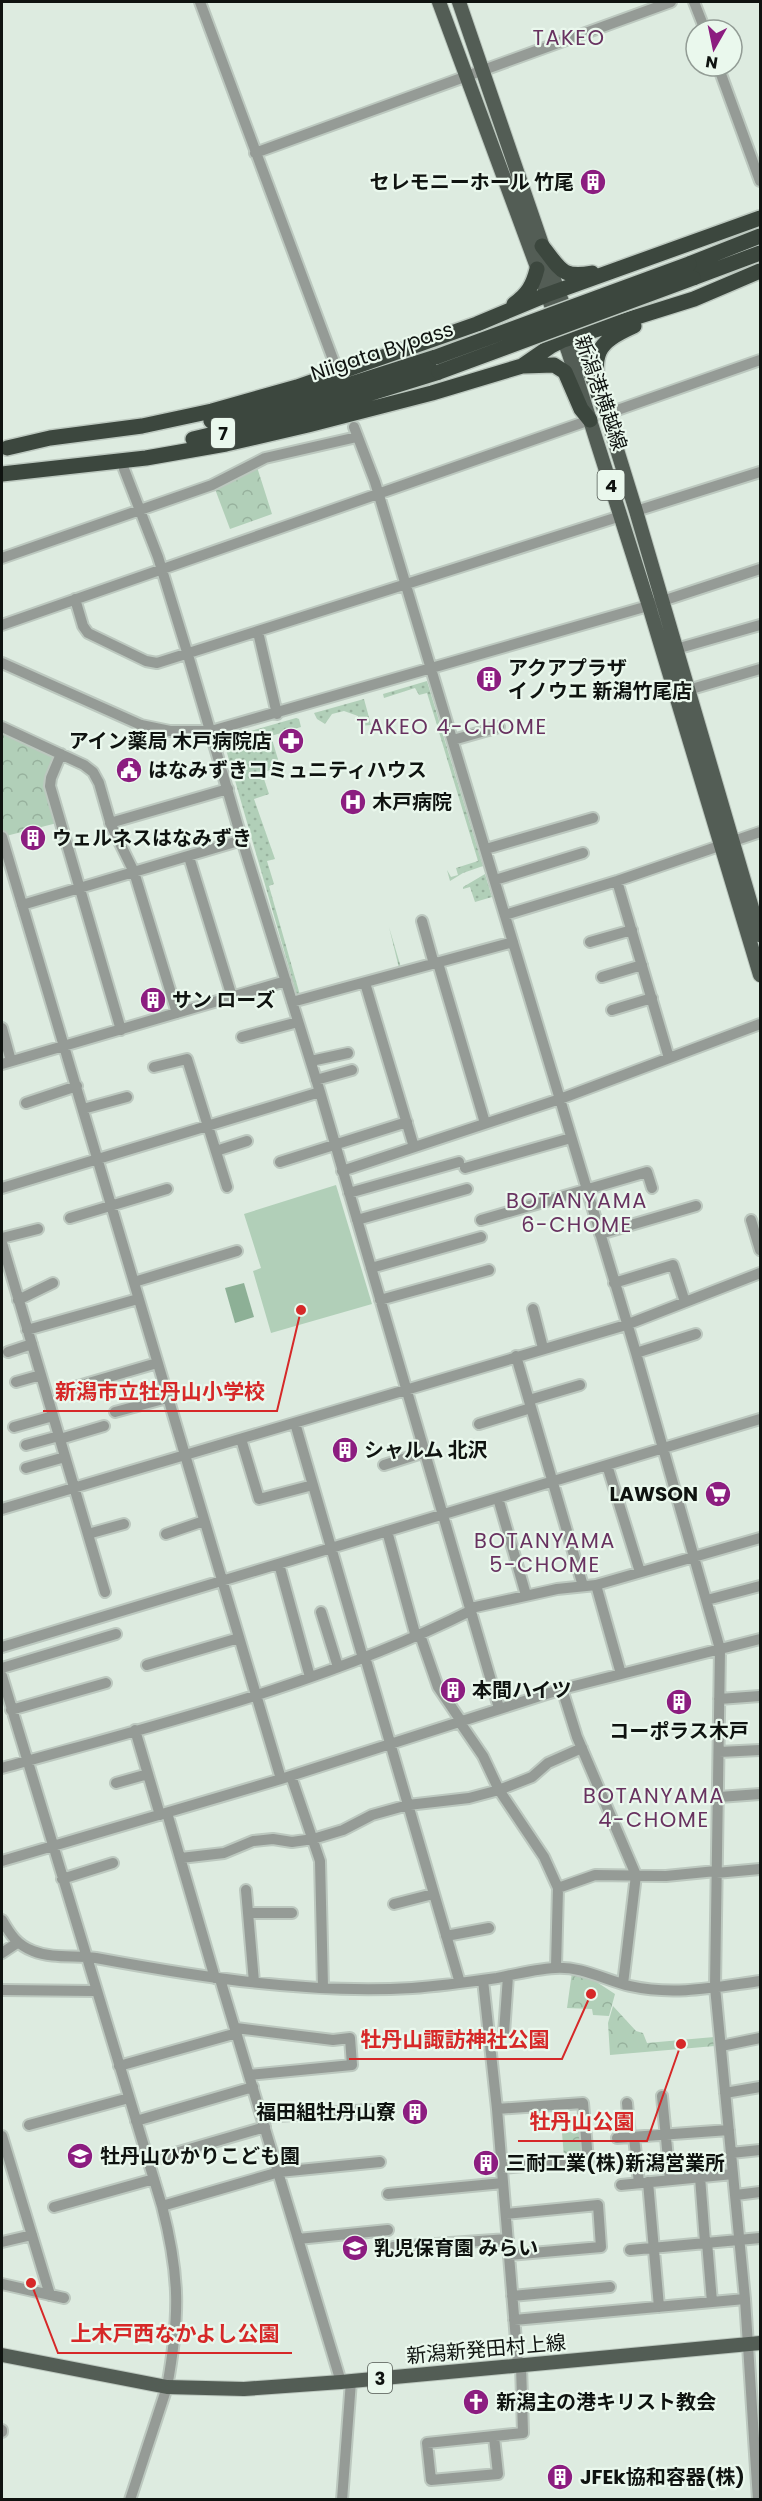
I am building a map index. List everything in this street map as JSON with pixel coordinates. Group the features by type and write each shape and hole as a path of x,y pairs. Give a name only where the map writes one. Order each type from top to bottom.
{"highway":[{"path":"477,324 501,312 760,218"},
{"name":"Niigata Bypass","path":"691,271 760,236"},
{"path":"542,246 564,272 573,276 628,266"},
{"name":"Niigata Bypass","path":"2,466 151,448 237,430 365,396 438,365 691,271 760,253"},
{"path":"501,312 526,295 533,285 537,269"},
{"path":"598,394 596,358 601,348 612,336 760,271"},
{"path":"4,448 50,438 142,426 212,411 297,387 477,324 528,310 558,309 583,286 604,275"},
{"path":"522,366 551,346 569,338 694,299"},
{"name":"Niigata Bypass","path":"4,448 51,446 136,435 202,423 438,365"},
{"path":"2,474 146,458 226,444 432,393 522,366 554,365 565,372 581,409 590,420"}],"main road":[{"name":"新潟港横越線","path":"439,2 537,269 552,293"},
{"name":"新潟港横越線","path":"459,2 542,246 552,293 569,338 590,420 621,516 676,649 760,975"},
{"name":"新潟港横越線","path":"569,338 606,414 636,511 656,604 727,843 757,909 760,935"},
{"name":"新潟新発田村上線","path":"2,2355 167,2387 244,2389 346,2382 755,2344"}],"street":[{"path":"200,2 334,362"},
{"path":"255,153 671,2"},
{"path":"694,2 700,18"},
{"path":"722,78 760,181"},
{"path":"606,414 760,360"},
{"path":"2,625 590,420"},
{"path":"2,558 222,481 265,458 356,432 375,482 432,668 636,1353 720,1649 716,1987 745,2299 755,2344 758,2499"},
{"path":"124,469 162,570 188,655 242,840 320,1092 500,1708"},
{"path":"636,511 760,472"},
{"path":"75,599 83,626 88,633 146,661 157,663 621,516"},
{"path":"2,663 141,724 170,730 210,731 277,714 656,604 760,569"},
{"path":"676,649 760,625"},
{"path":"258,632 277,714"},
{"path":"688,690 760,669"},
{"path":"2,727 84,765 93,772 99,783 110,823 134,872 177,1013"},
{"path":"453,740 500,727"},
{"path":"61,754 50,786 121,1030"},
{"path":"110,823 228,789"},
{"path":"486,849 593,818"},
{"path":"505,915 760,832"},
{"path":"2,837 4,855 22,905 65,1046 256,1695 320,1861 323,1987"},
{"path":"22,905 242,840"},
{"path":"495,880 583,853"},
{"path":"189,857 232,997"},
{"path":"617,880 669,1058"},
{"path":"422,921 485,1123"},
{"path":"590,942 632,930"},
{"path":"292,1002 513,942"},
{"path":"602,976 642,965"},
{"path":"2,1028 6,1063 286,981"},
{"path":"365,983 414,1147"},
{"path":"612,1010 652,998"},
{"path":"242,1037 298,1022"},
{"path":"342,1171 560,1099 760,1024"},
{"path":"310,1061 348,1053"},
{"path":"154,1067 187,1059 227,1187"},
{"path":"316,1080 352,1070"},
{"path":"26,1102 76,1086"},
{"path":"2,1188 320,1092"},
{"path":"83,1110 127,1097"},
{"path":"280,1162 406,1122"},
{"path":"349,1193 571,1138"},
{"path":"216,1151 247,1141"},
{"path":"481,1220 647,1172 652,1188"},
{"path":"70,1218 167,1189"},
{"path":"357,1220 467,1189"},
{"path":"600,1234 696,1206"},
{"path":"751,1220 760,1250"},
{"path":"2,1238 38,1229"},
{"path":"371,1268 481,1237"},
{"path":"2,1243 105,1592"},
{"path":"134,1282 237,1251"},
{"path":"614,1283 673,1265 685,1302"},
{"path":"380,1300 489,1270"},
{"path":"2,1509 626,1325 760,1273"},
{"path":"18,1300 53,1283"},
{"path":"27,1330 138,1299"},
{"path":"533,1309 543,1348"},
{"path":"636,1353 696,1334"},
{"path":"8,1352 32,1344"},
{"path":"516,1356 583,1586"},
{"path":"75,1387 157,1363"},
{"path":"16,1382 41,1375"},
{"path":"479,1424 580,1385"},
{"path":"115,1412 167,1398"},
{"path":"14,1427 53,1416"},
{"path":"2,1647 760,1419"},
{"path":"295,1423 460,1983"},
{"path":"26,1445 104,1426"},
{"path":"241,1439 259,1499 313,1485"},
{"path":"384,1465 425,1452"},
{"path":"26,1468 65,1457"},
{"path":"607,1465 640,1572"},
{"path":"498,1498 526,1595"},
{"path":"166,1534 204,1521"},
{"path":"88,1534 124,1524"},
{"path":"387,1532 418,1636 438,1687 483,1755 499,1790 544,1857 558,1888 556,1967"},
{"path":"2,1768 256,1695 310,1677 418,1636 472,1609 526,1595 596,1585 760,1538"},
{"path":"279,1564 310,1677"},
{"path":"596,1585 621,1674"},
{"path":"707,1600 760,1586"},
{"path":"321,1612 338,1667"},
{"path":"2,1668 116,1635"},
{"path":"147,1665 239,1638"},
{"path":"2,1859 53,1848 562,1689 760,1639"},
{"path":"2,1676 154,2179 172,2246 177,2285 176,2336 167,2387 130,2499"},
{"path":"11,1710 106,1683"},
{"path":"562,1689 582,1748 636,1875 623,1984"},
{"path":"719,1699 760,1696"},
{"path":"135,1730 148,1774 181,1858 253,2086 298,2239 346,2382 342,2499"},
{"path":"181,1858 224,1853 253,1841 273,1839 292,1842 313,1839 343,1830 372,1815 408,1805 469,1798 499,1790 531,1777 548,1763 582,1748"},
{"path":"719,1752 760,1750"},
{"path":"116,1783 148,1774"},
{"path":"719,1797 760,1794"},
{"path":"62,1878 113,1863"},
{"path":"558,1888 595,1875 666,1876 760,1869"},
{"path":"246,1890 254,1982"},
{"path":"394,1904 433,1894"},
{"path":"248,1913 292,1913"},
{"path":"2,1920 17,1943 49,1956 86,1957 254,1982 323,1987 390,1988 460,1983 556,1967 584,1971 623,1984 684,1992 760,1981"},
{"path":"446,1936 489,1928"},
{"path":"2,1953 17,1943"},
{"path":"504,2033 508,1976"},
{"path":"483,1980 520,2365 523,2433 427,2443 430,2480 498,2474 494,2437"},
{"path":"2,1990 96,1991"},
{"path":"119,2066 236,2031 333,2040 350,2038 352,2065 249,2075"},
{"path":"721,2046 760,2038"},
{"path":"136,2121 253,2086"},
{"path":"725,2093 760,2087"},
{"path":"662,2096 670,2180"},
{"path":"29,2125 129,2098"},
{"path":"497,2109 583,2103 588,2160 502,2168"},
{"path":"627,2103 643,2183 659,2307"},
{"path":"148,2161 264,2122 370,2110"},
{"path":"617,2138 729,2130"},
{"path":"2,2136 5,2157 50,2295"},
{"path":"731,2153 760,2150"},
{"path":"162,2206 279,2172 380,2162"},
{"path":"621,2185 733,2174"},
{"path":"700,2177 712,2302"},
{"path":"54,2207 154,2179"},
{"path":"388,2194 503,2183"},
{"path":"735,2195 760,2192"},
{"path":"506,2214 598,2205 601,2247 509,2254"},
{"path":"298,2239 388,2230"},
{"path":"2,2242 32,2235"},
{"path":"630,2250 760,2238"},
{"path":"393,2247 508,2239"},
{"path":"2,2284 64,2298"},
{"path":"512,2296 610,2287"},
{"path":"514,2320 745,2299"}],"green space":[{"path":"257,467 272,514 230,529 215,489"},
{"path":"427,681 440,724 437,725 427,693 419,695 415,688 384,698 383,694"},
{"path":"364,699 371,725 359,726 358,716 344,711 332,714 325,724 317,719 314,713"},
{"path":"299,719 301,727 271,736 280,766 262,773 269,794 254,799 275,859 267,861 274,884 269,886 300,995 399,968 389,927 402,971 298,999 223,739"},
{"path":"2,727 61,754 51,778 61,822 2,837"},
{"path":"441,728 483,866 463,873 450,881 447,870 451,877 458,875 456,868 478,861 438,729"},
{"path":"485,874 492,897 475,902 470,887 463,889 463,887"},
{"path":"336,1185 372,1304 271,1333 253,1271 261,1268 244,1214"},
{"path":"572,1972 589,1977 615,1994 609,2016 593,2015 592,2009 567,2008"},
{"path":"613,2006 636,2031 643,2033 647,2043 714,2037 715,2046 610,2055 608,2023"},
{"path":"582,2131 583,2155 564,2157 562,2133"}],"shaded area":[{"path":"244,1283 254,1317 235,1323 225,1288"}],"place":[{"name":"セレモニーホール 竹尾","path":"593,182"},
{"name":"アクアプラザ イノウエ 新潟竹尾店","path":"489,679"},
{"name":"アイン薬局 木戸病院店","path":"291,741"},
{"name":"はなみずきコミュニティハウス","path":"129,770"},
{"name":"木戸病院","path":"353,802"},
{"name":"ウェルネスはなみずき","path":"33,838"},
{"name":"サン ローズ","path":"153,1000"},
{"name":"新潟市立牡丹山小学校","path":"301,1310"},
{"name":"シャルム 北沢","path":"345,1450"},
{"name":"LAWSON","path":"718,1494"},
{"name":"本間ハイツ","path":"453,1690"},
{"name":"コーポラス木戸","path":"679,1702"},
{"name":"牡丹山諏訪神社公園","path":"591,1994"},
{"name":"牡丹山公園","path":"681,2044"},
{"name":"福田組牡丹山寮","path":"415,2112"},
{"name":"牡丹山ひかりこども園","path":"80,2156"},
{"name":"三耐工業(株)新潟営業所","path":"486,2163"},
{"name":"乳児保育園 みらい","path":"355,2248"},
{"name":"上木戸西なかよし公園","path":"31,2283"},
{"name":"新潟主の港キリスト教会","path":"476,2402"},
{"name":"JFEk協和容器(株)","path":"560,2477"}],"district":[{"name":"TAKEO","path":"569,37"},
{"name":"TAKEO 4-CHOME","path":"452,726"},
{"name":"BOTANYAMA 6-CHOME","path":"577,1212"},
{"name":"BOTANYAMA 5-CHOME","path":"545,1552"},
{"name":"BOTANYAMA 4-CHOME","path":"654,1807"}]}
